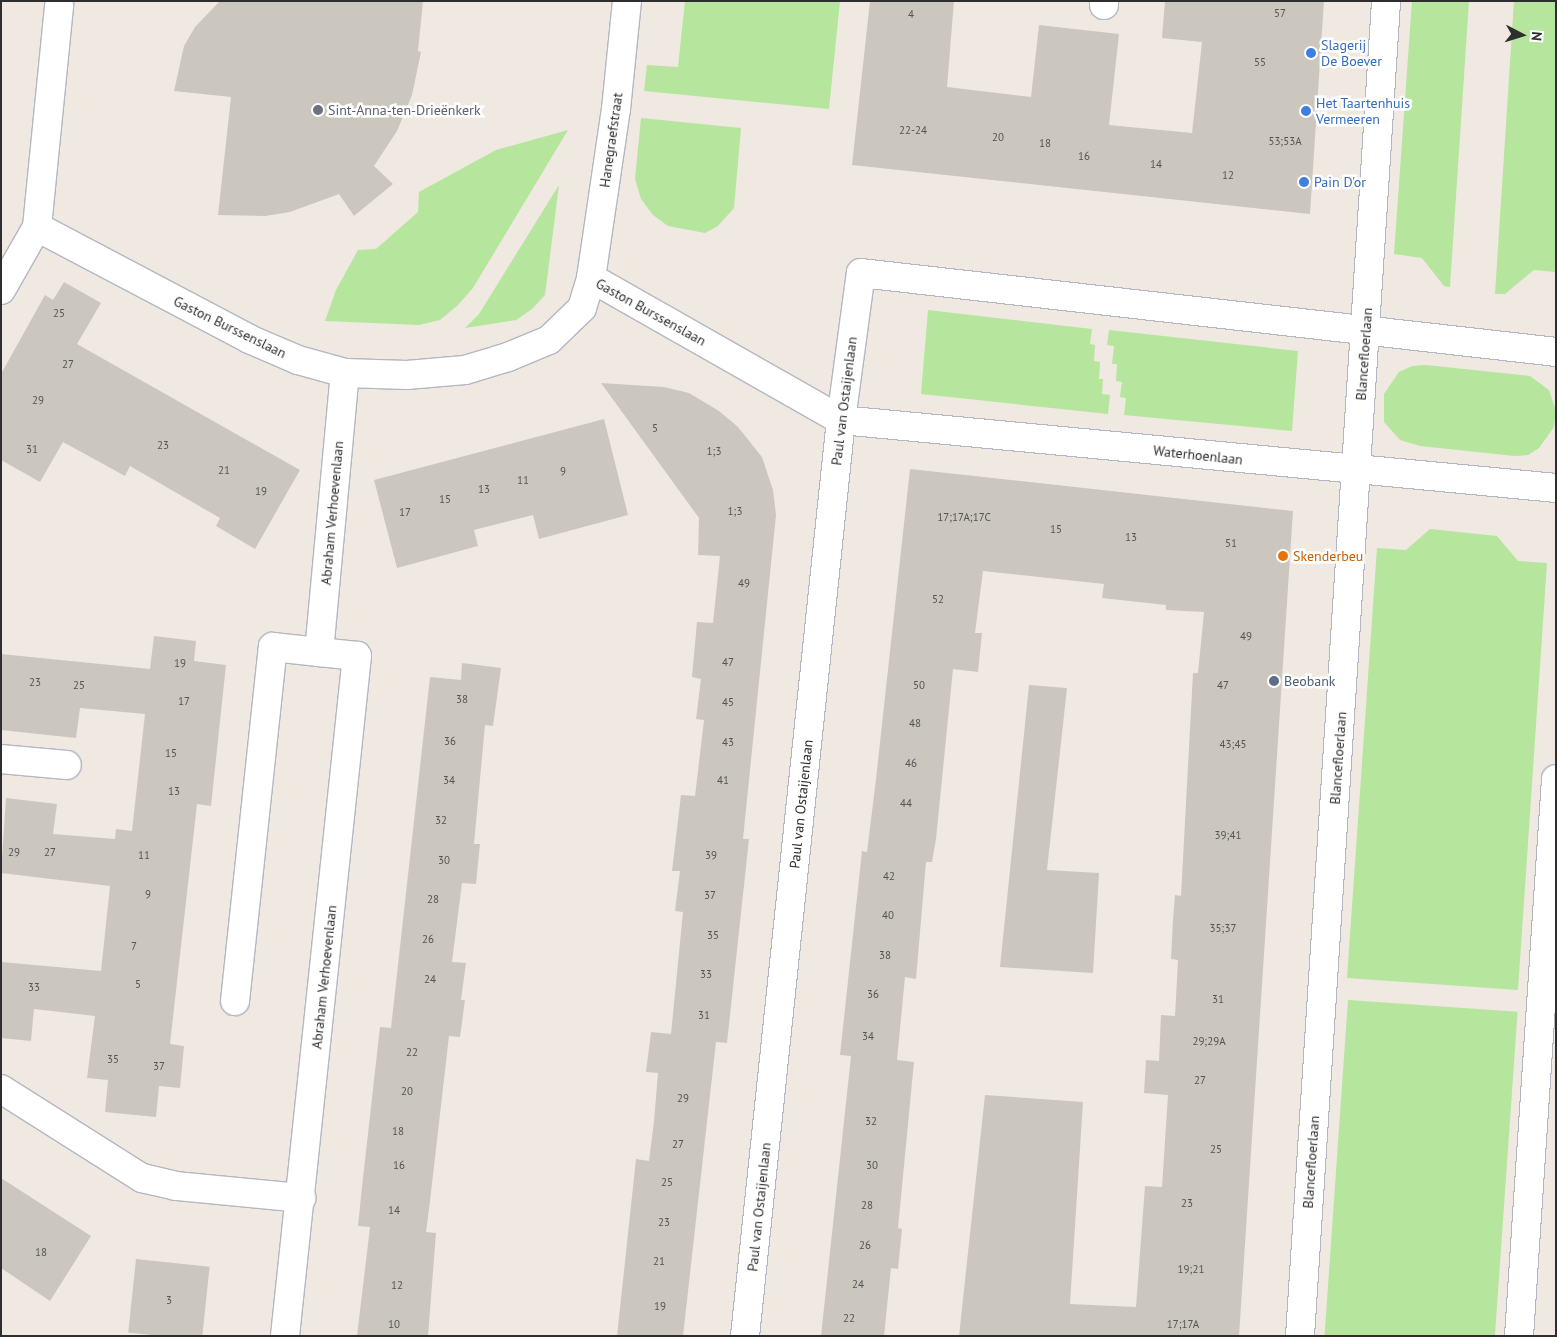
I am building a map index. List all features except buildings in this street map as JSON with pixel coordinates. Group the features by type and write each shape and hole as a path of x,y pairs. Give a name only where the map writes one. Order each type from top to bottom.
{"street":[{"name":"Hanegraefstraat","path":"591,278 616,109 627,1"},
{"name":"Blancefloerlaan","path":"1300,1336 1386,1"},
{"path":"1,290 37,227 59,5"},
{"name":"Gaston Burssenslaan","path":"37,227 249,339 298,360 345,373 407,375 466,370 508,358 550,340 582,308 591,278 841,420"},
{"path":"841,420 861,273 1556,352"},
{"name":"Abraham Verhoevenlaan","path":"319,652 345,373"},
{"name":"Waterhoenlaan","path":"841,420 1556,488"},
{"name":"Paul van Ostaijenlaan","path":"745,1336 841,420"},
{"name":"Abraham Verhoevenlaan","path":"235,1001 273,647 357,656 285,1336"},
{"path":"1,759 67,765"},
{"path":"1519,1336 1556,779"},
{"path":"1,1089 142,1178 176,1186 301,1198"}],"green space":[{"path":"685,1 840,1 829,109 644,91 647,65 678,67"},
{"path":"1412,1 1469,1 1450,287 1444,286 1422,258 1394,254"},
{"path":"1514,1 1556,1 1556,272 1534,270 1505,294 1495,294"},
{"path":"641,118 741,128 734,208 718,226 705,233 668,226 653,215 641,199 635,179"},
{"path":"568,130 473,288 457,306 440,320 419,325 325,321 336,290 358,250 376,249 418,212 419,192 496,150"},
{"path":"559,185 545,295 532,309 516,320 465,328 479,314"},
{"path":"928,310 1092,329 1090,344 1095,345 1094,361 1100,362 1099,379 1103,379 1102,394 1110,395 1108,414 921,394"},
{"path":"1109,330 1298,351 1292,431 1124,415 1126,398 1120,397 1122,382 1116,381 1117,364 1112,364 1114,346 1107,345"},
{"path":"1426,365 1530,376 1549,390 1556,411 1554,427 1539,448 1528,455 1515,456 1420,446 1400,440 1384,422 1384,394 1399,372 1412,366"},
{"path":"1430,529 1497,536 1518,561 1547,563 1518,990 1347,978 1377,548 1406,550"},
{"path":"1348,1000 1518,1012 1495,1336 1325,1336"}],"place":[{"name":"Slagerij De Boever","path":"1311,53"},
{"name":"Sint-Anna-ten-Drieënkerk","path":"318,110"},
{"name":"Het Taartenhuis Vermeeren","path":"1306,111"},
{"name":"Pain D'or","path":"1304,182"},
{"name":"Skenderbeu","path":"1283,556"},
{"name":"Beobank","path":"1274,681"}]}
